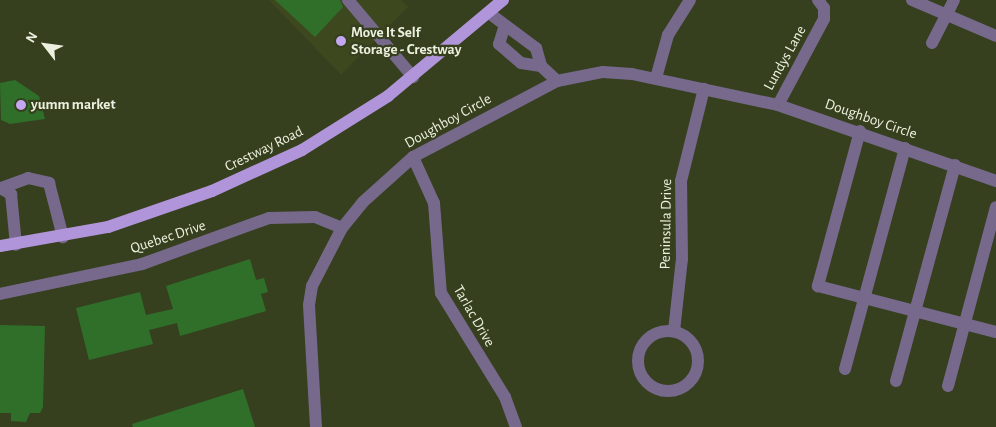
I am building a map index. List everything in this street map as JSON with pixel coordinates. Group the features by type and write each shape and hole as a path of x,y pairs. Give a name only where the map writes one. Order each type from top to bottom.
{"main road":[{"name":"Crestway Road","path":"0,246 63,237 212,191 347,124 413,77 489,14 503,0"}],"street":[{"path":"348,0 413,77"},
{"path":"656,78 668,35 690,0"},
{"name":"Lundys Lane","path":"778,105 824,19 824,8 818,0"},
{"path":"912,0 996,36"},
{"path":"932,43 954,0"},
{"path":"489,14 504,28 518,30 536,48 542,66 557,81"},
{"path":"504,28 499,44 521,63 542,66"},
{"name":"Doughboy Circle","path":"316,427 309,305 312,286 342,228 363,202 413,157 557,81 603,72 656,78 778,105 860,131 996,181"},
{"name":"Peninsula Drive","path":"674,331 682,259 681,181 704,89"},
{"path":"860,131 818,286 996,332"},
{"path":"845,369 905,148"},
{"name":"Tarlac Drive","path":"413,157 434,203 440,293 504,397 516,427"},
{"path":"896,381 955,166"},
{"path":"1,188 28,178 49,183 63,237"},
{"path":"1,188 11,194 16,245"},
{"path":"948,386 963,324 996,207"},
{"name":"Quebec Drive","path":"0,294 142,264 268,218 315,217 342,228"},
{"path":"674,331 687,337 696,348 694,377 684,387 656,389 641,373 639,352 647,340 674,331"}],"shaded area":[{"name":"Move It Self Storage - Crestway","path":"269,0 401,0 408,7 341,75"}],"building":[{"path":"275,0 340,0 343,7 315,37"},
{"name":"yumm market","path":"15,80 39,96 45,119 10,124 1,120 0,83"},
{"path":"250,259 256,280 264,278 268,292 261,294 266,311 180,336 177,323 149,330 153,344 89,360 76,308 140,292 146,315 173,309 166,286"},
{"path":"0,325 45,326 43,407 40,413 30,413 26,422 11,421 11,413 0,413"},
{"path":"243,389 255,427 133,427 132,424"}],"place":[{"name":"Move It Self Storage - Crestway","path":"341,41"},
{"name":"yumm market","path":"21,105"}]}
